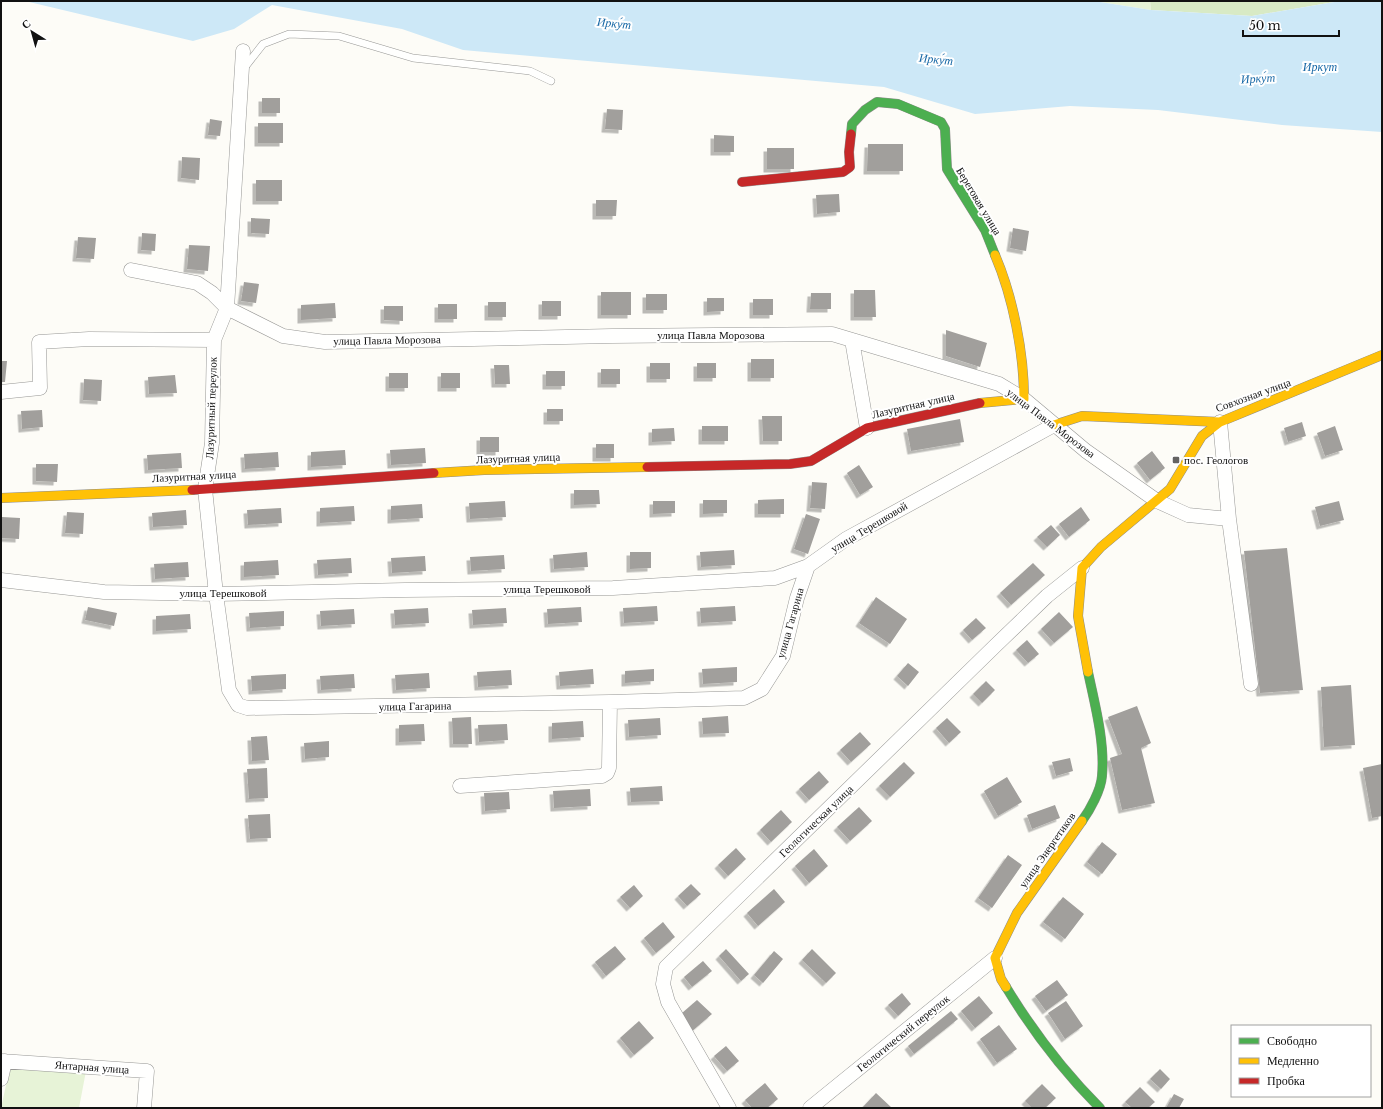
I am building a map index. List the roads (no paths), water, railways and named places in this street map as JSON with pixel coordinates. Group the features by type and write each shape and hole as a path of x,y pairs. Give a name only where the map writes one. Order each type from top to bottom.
{"street":[{"name":"Лазуритный переулок","path":"228,690 216,594 206,489 212,443 214,340 227,308 243,50"},
{"name":"Береговая улица","path":"742,182 843,172 850,167 849,152 852,124 865,110 877,102 898,104 940,122 945,129 946,169 985,230 1008,282 1024,373 1024,399"},
{"name":"улица Павла Морозова","path":"131,270 197,284 212,293 227,308 283,336 325,342 604,336 832,334 999,384 1024,399 1054,425 1157,501 1188,515 1229,519"},
{"name":"Лазуритный переулок","path":"1,392 40,388 40,342 89,339 214,340"},
{"path":"852,340 867,428"},
{"name":"Совхозная улица","path":"1054,425 1082,416 1220,422 1382,355"},
{"name":"Лазуритная улица","path":"1,498 206,489 484,470 790,464 810,461 867,428 978,403 1024,399"},
{"path":"1082,568 1101,547 1170,489 1202,436 1220,422"},
{"path":"1220,422 1229,519 1251,684"},
{"name":"улица Терешковой","path":"1,580 104,592 216,594 613,588 775,578 808,566 846,539 1054,425"},
{"name":"улица Гагарина","path":"228,690 238,705 247,708 610,702 744,698 762,689 783,656 797,598 808,566"},
{"name":"улица Энергетиков","path":"995,958 1017,913 1090,810 1102,778 1100,734 1078,616 1082,568"},
{"name":"Геологическая улица","path":"729,1108 668,1002 663,984 666,967 1047,596 1082,568"},
{"path":"460,786 602,776 607,773 609,768 610,702"},
{"path":"995,958 1002,980 1018,1007 1077,1085 1100,1108"},
{"name":"Геологический переулок","path":"810,1108 995,958"},
{"path":"1,1079 3,1061"},
{"name":"Янтарная улица","path":"3,1061 147,1071 144,1108"}],"lane":[{"path":"242,70 263,44 289,34 339,36 413,58 530,71 551,81"}],"water":[{"name":"Иркут","path":"25,1 1094,1 1151,10 1252,16 1340,1 1382,1 1382,132 1282,125 1158,110 1070,106 975,114 884,87 463,50 402,29 272,5 234,29 193,41"}],"place":[{"name":"пос. Геологов","path":"1176,460"}],"water label":[{"name":"Ирку́т","path":"614,23"},
{"name":"Ирку́т","path":"936,59"},
{"name":"Ирку́т","path":"1258,78"}]}
